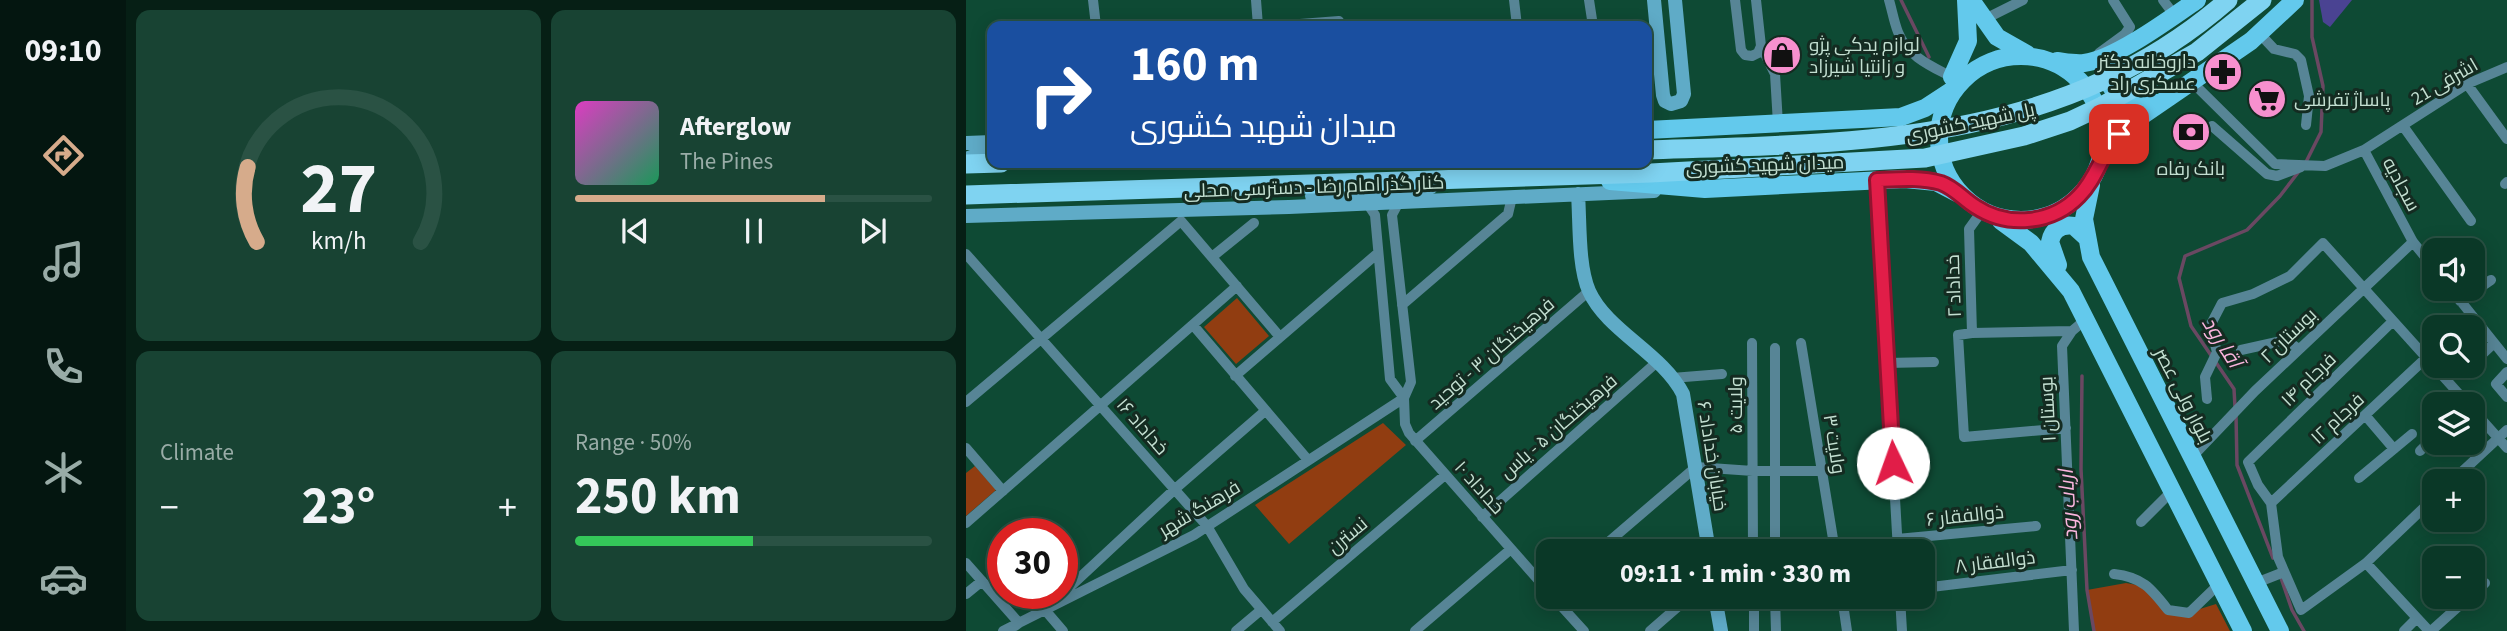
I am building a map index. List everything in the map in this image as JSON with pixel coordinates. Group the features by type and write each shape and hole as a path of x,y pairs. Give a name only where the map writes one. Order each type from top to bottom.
{"highway":[{"name":"پل شهید کشوری","path":"1652,150 1903,137 1984,123 2042,107 2097,84 2163,47 2228,0"},
{"name":"پل شهید کشوری","path":"966,195 1469,180 1905,160 1997,144 2070,121 2153,79 2208,44 2262,0"},
{"path":"966,161 987,162"}],"main road":[{"path":"1652,128 1664,118 1654,0"},
{"path":"1663,94 1665,101 1671,104 1681,101 1684,94 1675,0"},
{"path":"1957,82 1968,41 1968,0"},
{"path":"1968,0 2003,41 2074,75 2095,101 2103,133 2098,167"},
{"name":"میدان شهید کشوری","path":"1652,130 1892,117 1919,112 1973,71 1996,60 2012,56 2084,63 2104,57 2175,16 2197,0"},
{"name":"میدان شهید کشوری","path":"1562,176 1705,189 1905,179 1944,184 1987,213 2023,221 2053,214 2079,197 2111,143 2127,126 2260,34 2295,0"},
{"path":"2148,32 2117,58 2110,78 2113,91 2122,102 2141,107 2185,88"},
{"name":"میدان شهید کشوری","path":"1957,82 1943,111 1939,144 1947,175 1966,200"},
{"path":"1892,117 1915,124 1928,142 1924,164 1914,175 1905,179"},
{"path":"966,143 987,142"},
{"path":"966,161 987,151"},
{"name":"بلوار ولی عصر","path":"2098,167 2085,204 2085,236 2091,257 2280,631"},
{"path":"1274,207 1310,197 1406,192 1469,180"},
{"name":"کنار گذر امام رضا - دسترسی محلی","path":"966,216 1274,207 1705,189"},
{"name":"خیابان خداداد ۶","path":"1578,194 1584,274 1589,291 1600,308 1657,362 1683,394 1707,539"},
{"path":"1987,213 2025,237 2071,292"},
{"path":"2085,236 2078,228 2069,225 2060,227 2051,238 2050,248 2071,292 2078,326 2172,491 2243,631"},
{"path":"1717,609 1721,631"}],"street":[{"path":"1093,0 1095,21"},
{"path":"1256,0 1258,21"},
{"path":"1514,0 1516,21"},
{"path":"1589,0 1591,21"},
{"path":"1735,0 1741,50 1752,57 1758,53 1761,46"},
{"path":"1756,0 1761,46 1775,74 1778,124"},
{"path":"1889,0 1898,32 1906,46 1927,65 1957,82"},
{"path":"1983,20 2022,0"},
{"path":"2084,63 2129,31 2130,23 2113,0"},
{"path":"2163,0 2175,16"},
{"path":"2260,34 2274,49 2295,54 2301,60 2309,96 2306,125"},
{"name":"اشرفی 21","path":"2299,165 2325,166 2364,150 2467,84 2507,67"},
{"path":"2467,84 2507,139"},
{"path":"2185,88 2275,164 2299,165"},
{"path":"2403,125 2471,221"},
{"path":"2212,126 2267,174 2288,174 2299,165"},
{"name":"سجادیه","path":"2364,150 2413,242 2422,253"},
{"path":"1877,180 1897,539"},
{"path":"1402,305 1508,214 1512,197"},
{"name":"خداداد ۱۰","path":"1399,202 1392,215 1411,382 1404,398 1406,429 1536,577"},
{"name":"خداداد ۱۰","path":"1367,203 1374,212 1390,379 1404,398"},
{"name":"خداداد ۲","path":"1987,213 1969,229 1972,333 1958,335 1964,437 2066,428"},
{"path":"966,402 1181,221 1280,337"},
{"path":"1212,257 1254,223"},
{"name":"بوستان ۲","path":"2192,457 2255,391 2413,242"},
{"path":"2207,399 2205,377 2217,352 2210,326 2222,303 2253,294 2290,276 2323,243 2422,354"},
{"path":"1235,376 1378,253"},
{"name":"خداداد ۱۶","path":"968,260 1042,338 1208,526 1240,582 1280,631"},
{"path":"2485,284 2491,280"},
{"path":"966,523 1237,286"},
{"name":"فرهیختگان ۳ - توحید","path":"1415,441 1589,291"},
{"path":"2460,301 2507,359"},
{"name":"فرجام ۱۴","path":"2272,503 2248,462 2393,321"},
{"path":"1192,325 1308,460"},
{"path":"1972,333 2078,326"},
{"name":"بوستان ۱","path":"2074,631 2062,345 2078,326"},
{"path":"2241,350 2286,340 2299,349"},
{"name":"ولایت ۳","path":"1801,342 1833,539"},
{"name":"ولایت ۵","path":"1752,343 1754,539"},
{"path":"2485,351 2494,343"},
{"name":"ولایت ۵","path":"1775,348 1775,539"},
{"name":"فرهیختگان ۵ - یاس","path":"1482,517 1657,362"},
{"path":"1887,363 1934,362"},
{"name":"فرجام ۱۲","path":"2272,503 2422,362"},
{"path":"2507,372 2496,384 2507,397"},
{"path":"1672,378 1722,374"},
{"path":"2444,378 2456,392"},
{"name":"فرهنگ شهر","path":"1003,631 1208,526 1404,398"},
{"path":"1063,631 1045,610 1175,489 1265,411"},
{"path":"2365,415 2394,449"},
{"path":"2485,423 2507,448"},
{"path":"2465,469 2507,430"},
{"path":"2359,478 2412,434"},
{"path":"966,448 970,462 1003,491"},
{"path":"1612,539 1696,467 1775,472 1822,471"},
{"name":"نسترن","path":"1272,622 1445,475"},
{"path":"2141,522 2172,491"},
{"path":"2272,503 2280,574 2301,610 2366,563 2422,509"},
{"name":"ذوالفقار ۶","path":"1897,539 2036,526"},
{"path":"1415,631 1511,549"},
{"path":"966,563 1015,627"},
{"path":"2366,563 2430,631 2455,609"},
{"name":"ذوالفقار ۸","path":"1935,587 2071,570"},
{"path":"2114,573 2133,576 2151,589 2168,610 2189,613 2219,584"},
{"path":"2256,583 2280,574"},
{"path":"966,594 982,581"},
{"path":"1564,609 1580,627 1567,631"},
{"path":"1650,631 1675,609"},
{"path":"1754,609 1754,631"},
{"path":"1776,609 1776,631"},
{"path":"1844,609 1847,631"},
{"path":"1901,609 1902,631"},
{"path":"1236,631 1261,610"},
{"path":"2404,631 2417,618"}],"shaded area":[{"path":"1237,298 1269,336 1236,364 1204,327"},
{"path":"1383,423 1406,445 1289,544 1255,505"},
{"path":"975,466 996,490 966,516 966,473"},
{"path":"2126,583 2148,587 2169,610 2187,613 2216,604 2230,631 2094,631 2087,590"}],"building":[{"path":"2319,0 2352,0 2330,27 2323,22"}],"waterway":[{"name":"ارباب رود","path":"1901,0 1929,57"},
{"name":"آقا رود","path":"2305,164 2321,132 2323,86 2312,37 2312,0"},
{"name":"آقا رود","path":"2235,407 2234,389 2191,326 2179,278 2185,256 2247,230 2280,196 2300,170"},
{"name":"ارباب رود","path":"2082,376 2081,469 2087,590 2094,631"},
{"name":"آقا رود","path":"2236,415 2237,465 2273,558"},
{"name":"آقا رود","path":"2280,575 2292,610 2304,631"}],"place":[{"name":"لوازم یدکی پژو و زانتیا شیرزاد","path":"1782,55"},
{"name":"داروخانه دکتر عسکری راد","path":"2223,72"},
{"name":"پاساژ تفرشی","path":"2267,99"},
{"name":"بانک رفاه","path":"2191,132"}],"route":[{"path":"1893,463 1877,180 1936,182 1952,188 1978,209 1992,216 2007,220 2038,219 2060,211 2079,197 2119,134"}]}
